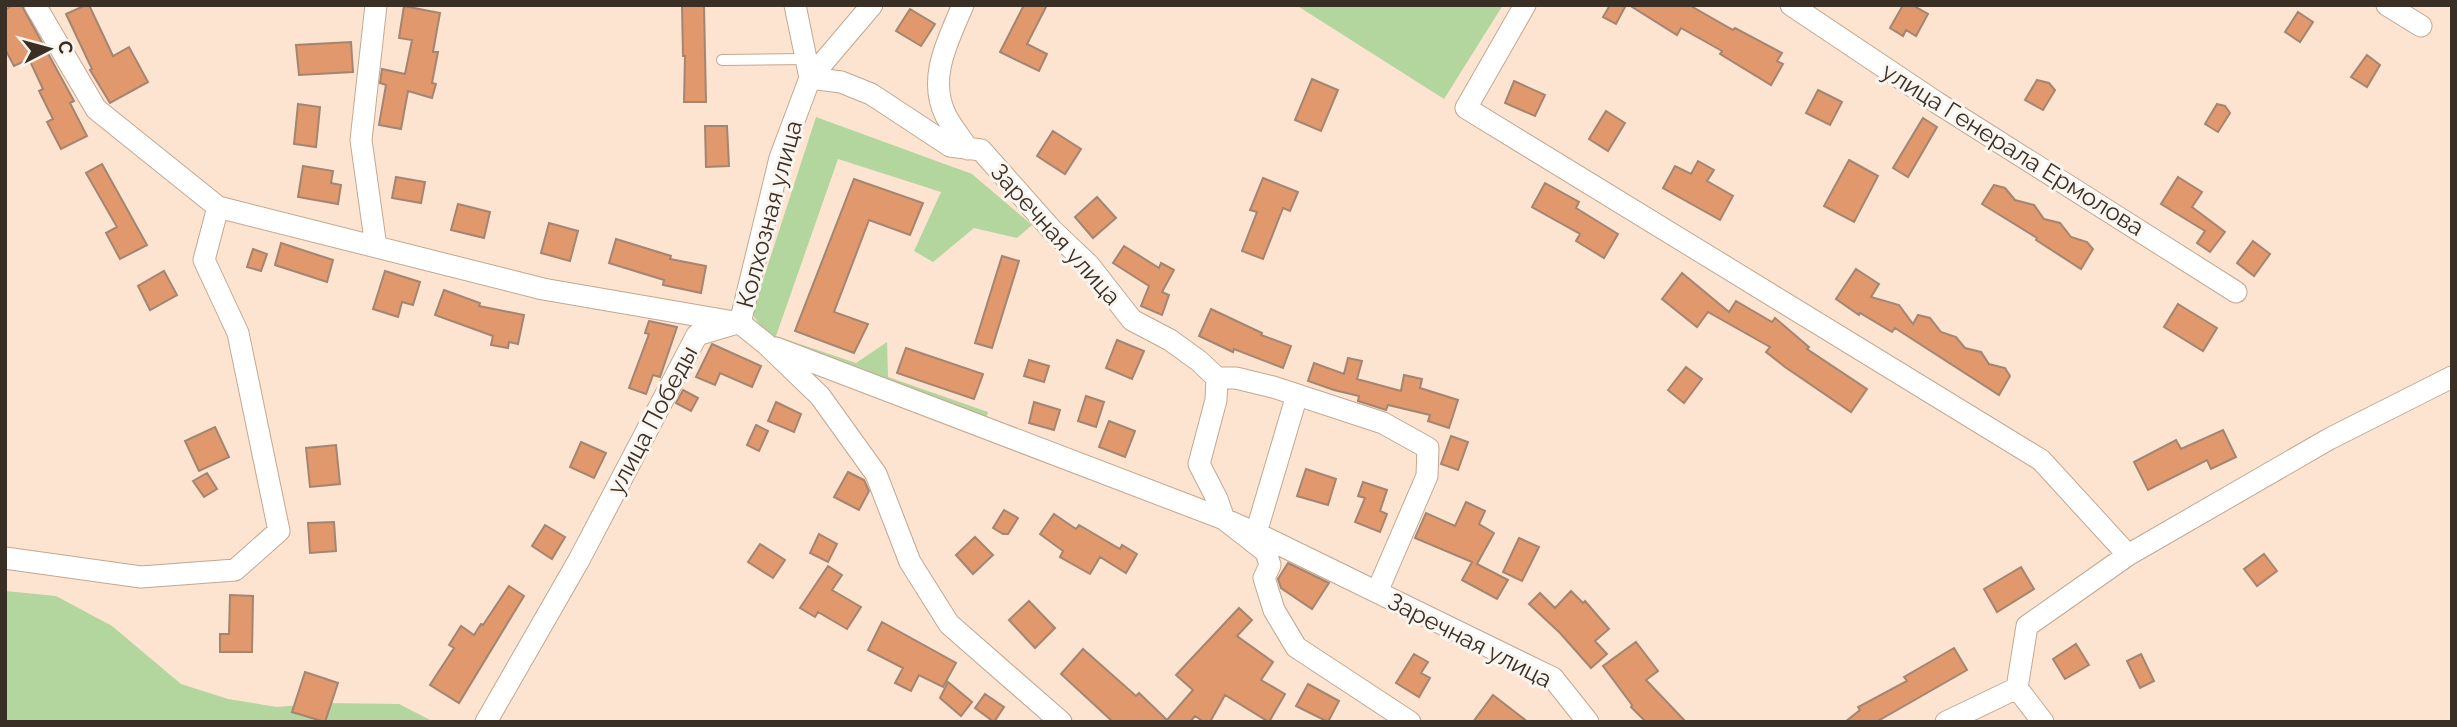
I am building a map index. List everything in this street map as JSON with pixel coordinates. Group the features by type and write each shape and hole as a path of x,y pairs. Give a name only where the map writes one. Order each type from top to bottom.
{"street":[{"name":"улица Победы","path":"35,5 96,109 218,207 543,289 740,323"},
{"path":"376,5 361,140 376,247"},
{"path":"795,5 808,68"},
{"name":"Колхозная улица","path":"740,323 780,158 808,68 873,5"},
{"path":"963,5 939,65 937,87 946,115 968,149"},
{"path":"1525,5 1466,108 2041,460 2128,555"},
{"name":"улица Генерала Ермолова","path":"1791,5 1936,102 2236,292"},
{"path":"2387,5 2421,26"},
{"name":"Заречная улица","path":"808,68 871,94 950,146 981,150 1052,230 1089,265 1132,320 1170,340 1199,360 1217,378 1236,378 1382,423 1428,448 1427,476 1377,592"},
{"path":"5,558 141,577 236,570 279,531 238,333 204,260 218,207"},
{"name":"улица Победы","path":"486,722 579,559 697,335 740,323"},
{"name":"Заречная улица","path":"740,323 820,396 876,474 910,562 949,624 1062,722"},
{"name":"Заречная улица","path":"766,344 1256,533 1553,678 1588,722"},
{"path":"2042,722 2017,688 2027,626 2128,555 2329,439 2452,377"},
{"name":"Заречная улица","path":"1217,378 1216,400 1199,464 1224,519 1266,552 1270,565 1264,578 1274,610 1296,647 1410,722"},
{"path":"1256,533 1297,395"},
{"path":"1946,722 2017,688"}],"lane":[{"path":"722,60 808,68"}],"green space":[{"path":"1296,5 1503,5 1444,99"},
{"path":"816,117 972,174 1032,225 1017,238 974,228 933,262 914,251 941,192 838,159 776,336 856,363 887,342 888,377 988,412 985,422 772,341 752,314"},
{"path":"5,591 56,596 112,626 181,684 228,699 277,707 322,703 399,704 434,722 5,722"}],"building":[{"path":"13,5 22,6 74,101 70,103 87,136 61,149 47,122 53,119 39,91 43,89 29,59 14,66 5,49 5,10"},
{"path":"89,5 113,56 129,47 148,82 110,103 90,70 92,69 66,14"},
{"path":"682,5 704,5 706,102 684,102"},
{"path":"1024,5 1047,5 1027,44 1047,54 1039,71 1000,52"},
{"path":"1610,5 1626,5 1616,24 1603,17"},
{"path":"1629,5 1689,5 1782,53 1777,61 1783,64 1771,85 1720,54 1722,51 1681,28 1677,35"},
{"path":"1903,5 1912,5 1928,14 1916,36 1906,30 1903,36 1890,28"},
{"path":"404,6 440,13 433,52 438,52 432,83 436,84 432,98 408,91 401,129 379,125 386,85 380,83 382,69 405,74 412,40 399,38"},
{"path":"910,9 935,24 921,46 896,31"},
{"path":"2298,12 2313,22 2300,42 2285,32"},
{"path":"351,42 353,72 299,75 296,45"},
{"path":"2367,55 2380,65 2367,87 2351,77"},
{"path":"1312,79 1338,90 1321,131 1295,120"},
{"path":"2037,80 2049,83 2055,90 2043,110 2025,100"},
{"path":"1514,81 1545,95 1535,116 1505,103"},
{"path":"1818,90 1842,102 1830,125 1806,113"},
{"path":"298,104 320,107 316,147 294,144"},
{"path":"2217,104 2225,106 2230,113 2218,132 2205,124"},
{"path":"1606,111 1625,123 1608,151 1589,139"},
{"path":"1923,118 1937,127 1908,177 1893,168"},
{"path":"705,126 727,126 729,166 706,167"},
{"path":"1053,131 1081,149 1065,174 1037,156"},
{"path":"1849,160 1878,176 1854,222 1824,206"},
{"path":"1698,161 1714,170 1707,181 1733,196 1720,220 1663,188 1675,166 1691,174"},
{"path":"102,164 147,245 120,259 106,233 117,227 86,173"},
{"path":"303,166 333,171 331,183 341,185 338,204 298,197"},
{"path":"396,177 425,182 421,203 392,198"},
{"path":"2178,177 2202,192 2192,207 2225,232 2210,252 2197,243 2205,231 2161,204"},
{"path":"1263,178 1298,192 1290,211 1283,208 1263,259 1242,251 1257,212 1250,210"},
{"path":"854,179 923,203 910,235 869,220 834,312 868,324 854,353 795,331"},
{"path":"1545,183 1579,202 1576,208 1618,234 1604,258 1576,241 1580,234 1532,207"},
{"path":"1994,185 2005,188 2015,200 2034,205 2044,219 2060,223 2071,237 2087,242 2093,249 2081,269 1982,204"},
{"path":"1097,197 1116,218 1093,238 1075,217"},
{"path":"458,204 490,212 484,238 451,230"},
{"path":"549,223 578,231 570,261 541,253"},
{"path":"616,239 671,256 670,259 706,266 701,293 663,285 664,280 609,263"},
{"path":"2253,241 2270,254 2254,276 2237,263"},
{"path":"281,243 333,260 327,282 275,265"},
{"path":"1124,246 1159,268 1161,263 1174,270 1162,292 1169,295 1162,315 1141,306 1149,286 1113,263"},
{"path":"253,249 267,254 261,271 247,267"},
{"path":"1002,256 1019,261 992,348 975,343"},
{"path":"1856,269 1879,284 1871,297 1899,305 1913,324 1918,315 1930,318 1941,332 1956,337 1965,348 1981,352 1989,364 2005,368 2010,376 1999,395 1895,328 1892,332 1860,313 1859,315 1836,299"},
{"path":"164,271 177,295 150,310 138,286"},
{"path":"385,271 420,282 413,305 402,302 398,317 373,309"},
{"path":"1682,273 1729,312 1736,301 1772,322 1775,318 1809,347 1807,349 1867,389 1851,412 1766,352 1770,347 1708,312 1697,327 1662,299"},
{"path":"444,290 480,303 479,306 524,315 518,344 509,342 508,348 491,345 493,336 435,315"},
{"path":"2178,304 2217,328 2203,351 2164,327"},
{"path":"1211,309 1262,333 1261,335 1291,346 1283,368 1234,349 1233,352 1199,336"},
{"path":"649,321 677,327 660,377 653,375 646,394 629,388 649,334 645,333"},
{"path":"1117,340 1144,351 1132,379 1106,368"},
{"path":"712,344 761,366 752,387 720,373 715,385 696,377"},
{"path":"906,348 983,374 974,399 897,373"},
{"path":"1348,358 1362,361 1357,379 1401,391 1404,375 1422,379 1420,388 1458,400 1449,428 1428,421 1430,415 1388,405 1386,410 1358,401 1359,396 1308,381 1314,363 1344,374"},
{"path":"1029,360 1049,366 1044,382 1024,376"},
{"path":"1686,367 1702,379 1684,403 1668,390"},
{"path":"683,390 698,398 691,411 676,403"},
{"path":"1086,396 1104,402 1096,427 1078,421"},
{"path":"776,402 801,414 794,432 768,421"},
{"path":"1034,402 1060,410 1054,430 1029,423"},
{"path":"1109,421 1135,431 1125,457 1099,447"},
{"path":"756,425 768,431 759,451 747,445"},
{"path":"215,427 229,457 199,471 185,441"},
{"path":"2223,430 2236,457 2211,469 2207,460 2148,490 2134,462 2176,440 2181,449"},
{"path":"1451,436 1468,442 1458,470 1441,464"},
{"path":"581,442 606,453 594,478 570,467"},
{"path":"336,445 340,484 310,487 306,448"},
{"path":"1306,469 1336,479 1328,505 1297,496"},
{"path":"848,472 864,480 869,491 859,510 834,497"},
{"path":"207,473 217,489 204,497 193,481"},
{"path":"1363,482 1387,490 1380,511 1387,514 1380,532 1355,522 1365,498 1358,496"},
{"path":"1466,502 1485,511 1479,524 1494,533 1477,564 1508,580 1497,599 1462,580 1472,562 1415,538 1426,513 1455,526"},
{"path":"1004,510 1018,518 1008,534 993,528"},
{"path":"1054,514 1076,529 1079,525 1120,549 1122,545 1137,554 1126,573 1100,557 1090,574 1060,557 1063,551 1040,534"},
{"path":"334,522 336,551 310,553 308,523"},
{"path":"545,525 565,537 552,559 532,546"},
{"path":"819,534 837,544 828,562 810,553"},
{"path":"975,537 993,555 973,574 956,555"},
{"path":"1519,538 1539,547 1522,581 1503,572"},
{"path":"760,544 785,560 773,578 748,562"},
{"path":"2264,554 2277,571 2257,586 2244,569"},
{"path":"1288,563 1329,583 1312,609 1281,588 1278,579"},
{"path":"828,566 842,575 832,590 861,607 847,629 818,612 815,617 800,608"},
{"path":"2021,567 2034,589 1997,612 1984,589"},
{"path":"509,586 524,596 459,703 430,685 454,648 449,645 461,626 474,635"},
{"path":"1571,591 1583,603 1585,601 1609,629 1595,641 1607,654 1591,668 1529,604 1540,593 1555,608"},
{"path":"230,595 253,596 252,652 220,652 220,634 229,634"},
{"path":"1029,601 1055,628 1035,648 1009,620"},
{"path":"1239,608 1252,620 1237,636 1273,662 1261,680 1285,694 1269,722 1225,695 1210,722 1204,722 1195,716 1190,722 1113,722 1061,674 1083,649 1136,696 1139,693 1167,720 1193,690 1176,675"},
{"path":"882,622 956,663 943,687 919,675 911,691 895,683 903,668 868,650"},
{"path":"1636,642 1658,671 1646,680 1686,722 1646,722 1631,707 1603,666"},
{"path":"2076,644 2089,665 2065,679 2053,659"},
{"path":"1954,648 1967,670 1876,722 1845,722 1860,710 1858,707 1907,681 1904,677"},
{"path":"1414,654 1428,662 1421,673 1430,678 1419,697 1396,683"},
{"path":"2141,654 2154,681 2140,688 2127,661"},
{"path":"305,672 338,683 325,722 292,712"},
{"path":"948,682 972,702 961,716 940,698"},
{"path":"1308,684 1339,701 1328,722 1296,706"},
{"path":"985,694 1004,707 994,722 975,708"},
{"path":"1493,695 1528,722 1473,722"}]}
